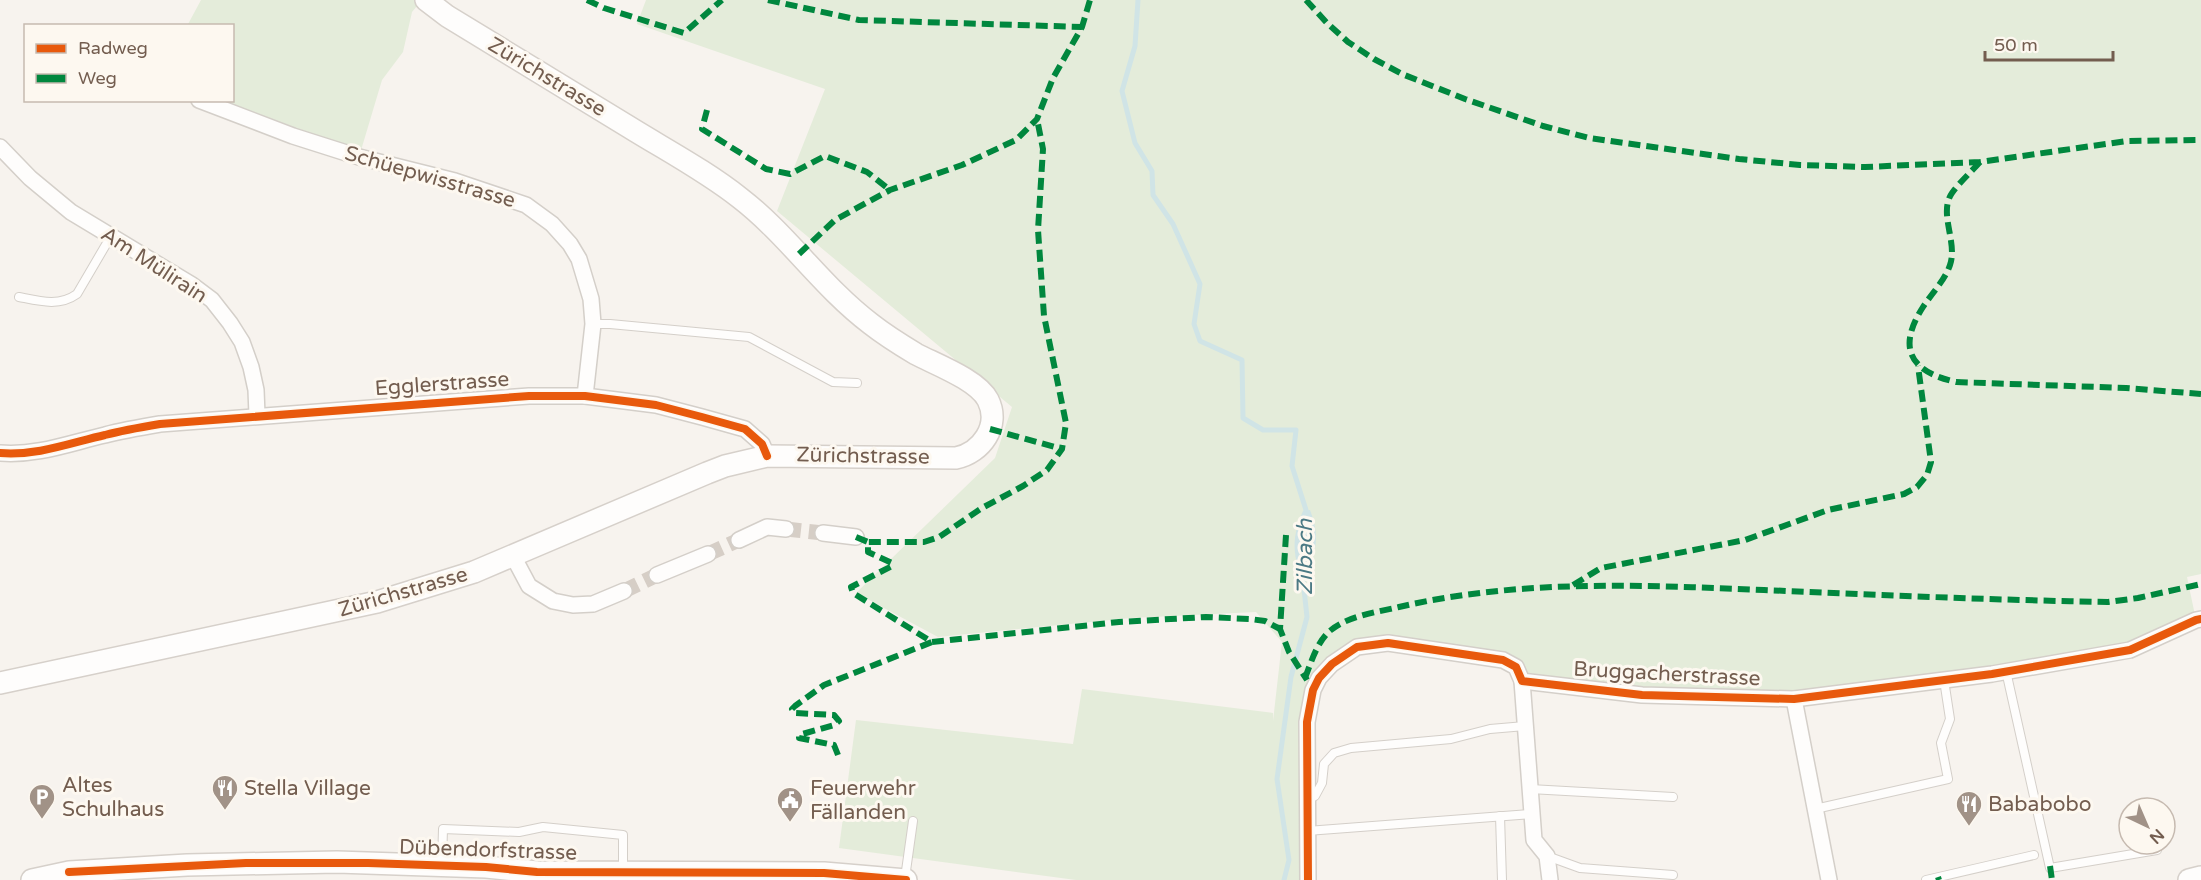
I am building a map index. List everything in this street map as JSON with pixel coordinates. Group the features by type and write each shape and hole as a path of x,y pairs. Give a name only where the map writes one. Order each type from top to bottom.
{"main road":[{"name":"Zürichstrasse","path":"0,683 377,602 474,572 725,466 767,456 963,456 972,453 985,440 990,429 991,411 988,400 969,382 914,352 870,323 823,281 761,216 726,187 447,16 426,0"},
{"name":"Dübendorfstrasse","path":"32,880 69,872 158,874 257,862 442,865 537,872 824,873 905,880"},
{"path":"2189,880 2201,877"}],"street":[{"name":"Schüepwisstrasse","path":"204,102 293,136 360,157 455,182 526,205 552,224 570,244 579,259 591,299 593,324 585,396"},
{"name":"Am Mülirain","path":"0,147 30,178 71,212 192,285 212,300 242,342 252,367 257,415"},
{"name":"Egglerstrasse","path":"0,453 24,454 48,450 160,424 529,396 585,396 656,405 745,429 762,444 767,456"},
{"path":"739,540 767,527 786,529"},
{"path":"823,533 856,537"},
{"path":"657,575 708,554"},
{"path":"513,556 529,586 553,601 573,605 593,604 624,591"},
{"name":"Bruggacherstrasse","path":"1522,681 1642,695 1794,699 2006,671 2130,650 2201,619"},
{"path":"1308,880 1307,722 1313,690 1319,678 1332,664 1357,647 1388,643 1503,660 1516,667 1522,681 1534,840 1547,856 1550,880"},
{"path":"1794,699 1829,880"}],"lane":[{"path":"19,297 45,302 70,299 77,294 111,236"},
{"path":"593,324 749,337 833,382 857,383"},
{"path":"2006,671 2050,868 2121,856"},
{"path":"1815,809 1948,779 1941,743 1950,719 1944,680"},
{"path":"1308,800 1315,796 1322,783 1324,764 1334,753 1350,748 1451,739 1490,729 1525,726"},
{"path":"1530,789 1673,797"},
{"path":"1307,831 1531,814"},
{"path":"1500,816 1502,880"},
{"path":"905,880 913,821"},
{"path":"442,865 443,829 519,832 543,827 623,835 623,872"},
{"path":"1926,880 2034,855"},
{"path":"1547,856 1580,868 1673,875"}],"green space":[{"path":"201,0 422,0 412,12 403,52 382,80 359,157 202,102 234,102 234,24 188,24"},
{"path":"646,0 2201,0 2201,574 2187,577 2196,620 2130,650 1794,699 1522,681 1503,660 1357,647 1313,690 1308,880 1076,880 839,848 856,720 1073,744 1082,689 1273,713 1273,721 1282,642 1256,612 1131,618 938,637 856,593 995,458 1012,407 777,211 825,89 637,24"}],"water":[{"path":"1310,510 1315,530 1315,550 1310,563 1297,564 1296,530 1303,511"}],"waterway":[{"name":"Zilbach","path":"1138,0 1135,46 1122,91 1135,143 1152,171 1153,195 1173,224 1200,284 1194,324 1200,341 1242,360 1243,418 1263,430 1296,430 1292,466 1306,510 1305,516"},
{"name":"Zilbach","path":"1284,880 1289,860 1277,779 1291,677 1307,617 1303,580 1305,558"}],"tunnel":[{"path":"786,529 823,533"},
{"path":"708,554 739,540"},
{"path":"624,591 657,575"}],"marked path":[{"path":"587,0 604,8 684,33 722,0"},
{"path":"768,0 859,20 1082,27"},
{"path":"799,254 835,220 890,190 962,165 1016,140 1037,119 1053,78 1082,27 1090,0"},
{"path":"1306,0 1348,42 1402,74 1543,126 1589,138 1739,159 1800,165 1865,167 1980,162 2127,141 2201,140"},
{"path":"707,110 702,129 766,169 790,174 825,156 867,172 890,190"},
{"path":"838,755 834,745 799,738 799,735 834,725 839,721 834,715 795,713 792,709 824,685 932,642 853,593 851,587 892,566 892,563 868,552 868,542 924,542 939,537 982,508 1047,470 1062,449 1066,423 1044,316 1038,230 1043,149 1037,119"},
{"path":"1980,162 1955,189 1948,201 1947,219 1952,247 1950,265 1942,281 1923,307 1910,335 1912,356 1919,365 1941,378 1956,382 2126,388 2201,394"},
{"path":"1573,585 1601,568 1745,540 1828,510 1904,494 1917,487 1927,475 1931,462 1918,366"},
{"path":"990,429 1062,449"},
{"path":"1286,535 1280,629 1289,652 1307,680"},
{"path":"856,537 868,542"},
{"path":"1305,678 1322,640 1331,630 1346,621 1399,607 1490,592 1535,588 1627,586 2108,602 2201,584"},
{"path":"932,642 1119,622 1206,617 1265,621 1280,629"},
{"path":"2050,866 2052,880"}],"cycle path":[{"path":"0,453 40,451 160,424 529,396 585,396 656,405 745,429 762,444 767,456"},
{"path":"1308,880 1307,722 1313,690 1319,678 1332,664 1357,647 1388,643 1503,660 1516,667 1522,681 1642,695 1794,699 1992,674 2130,650 2201,619"},
{"path":"69,872 246,863 368,863 486,867 537,872 824,873 906,880"}],"place":[{"name":"Stella Village","path":"225,811"},
{"name":"Altes Schulhaus","path":"42,820"},
{"name":"Feuerwehr Fällanden","path":"790,823"},
{"name":"Bababobo","path":"1969,827"}]}
